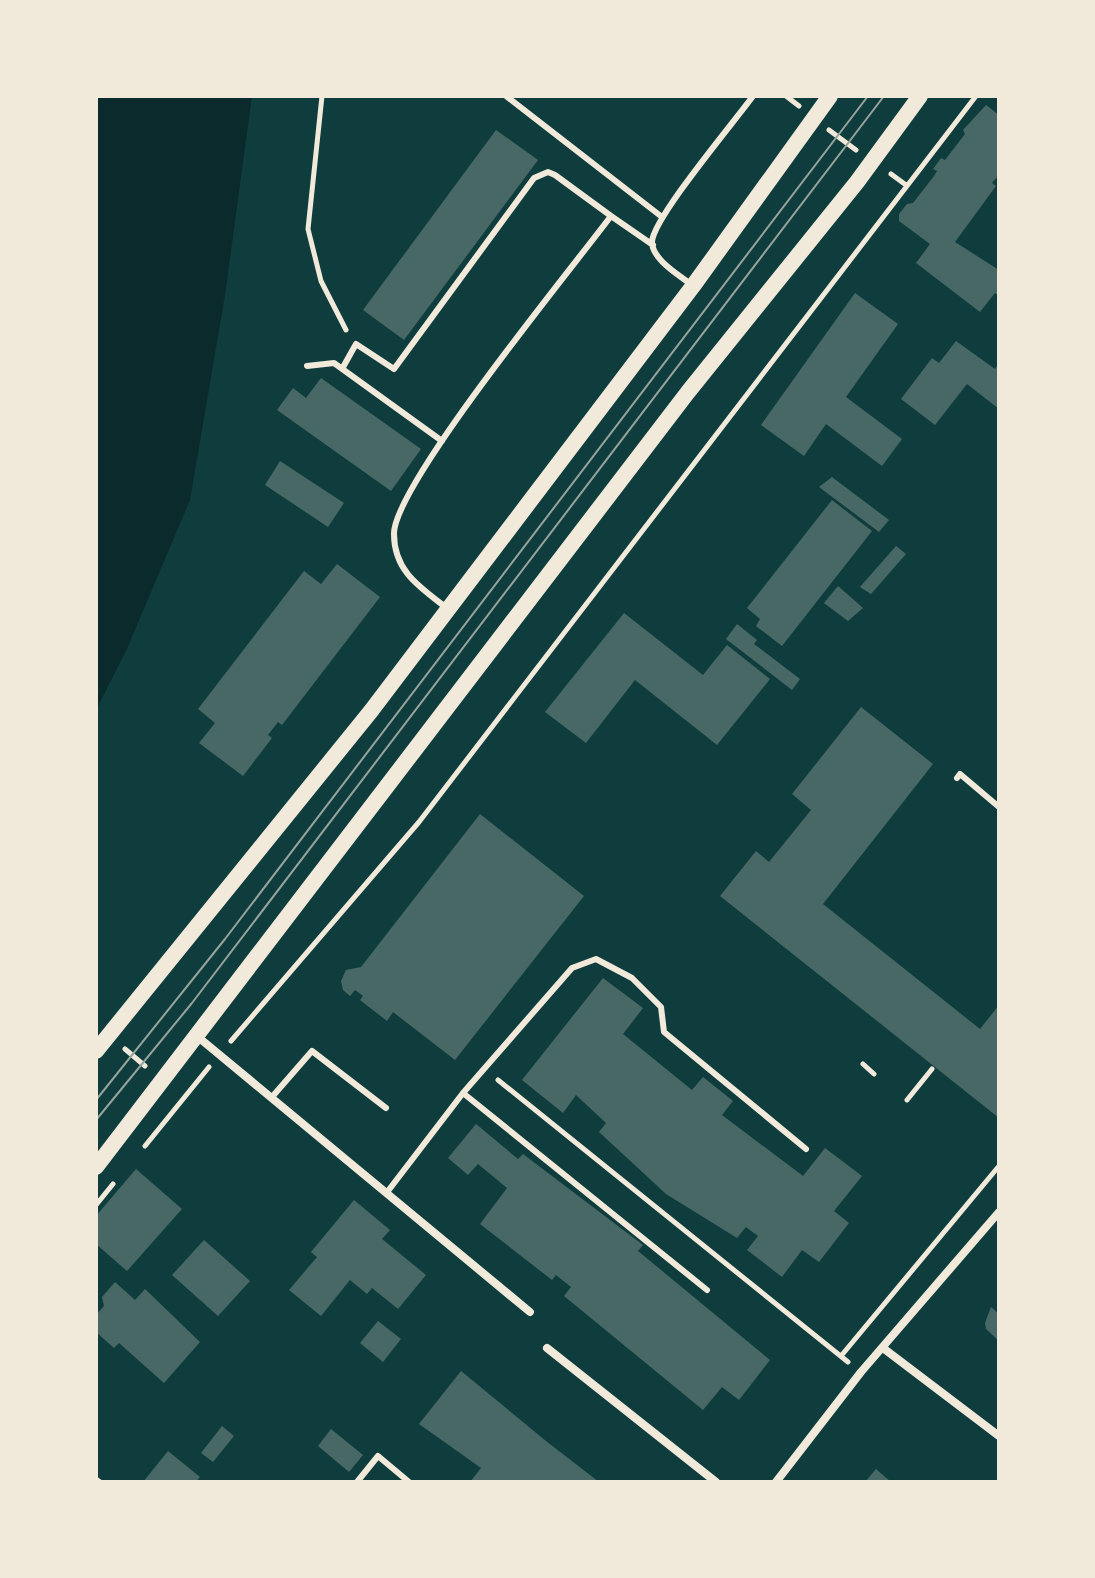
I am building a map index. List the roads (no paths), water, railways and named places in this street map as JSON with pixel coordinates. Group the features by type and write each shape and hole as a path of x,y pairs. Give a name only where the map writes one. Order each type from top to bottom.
{"main road":[{"path":"96,1051 449,610 693,286 830,96"},
{"path":"96,1167 679,403 857,182 920,96"}],"street":[{"path":"198,1037 388,1191 530,1312"},
{"path":"776,1482 861,1372 999,1212"},
{"path":"547,1348 716,1482"},
{"path":"883,1348 999,1436"}],"lane":[{"path":"506,96 662,217"},
{"path":"693,286 656,255 653,245 662,217 753,96"},
{"path":"342,369 356,344 394,369 534,178 548,172 653,245"},
{"path":"449,610 409,579 396,557 393,530 408,492 442,441 611,216"},
{"path":"307,366 334,363 442,441"},
{"path":"957,778 960,774 999,807"},
{"path":"388,1191 483,1068 572,968 596,959 632,978 661,1007 664,1032 806,1149"},
{"path":"272,1097 312,1051 386,1108"},
{"path":"463,1093 707,1290"},
{"path":"357,1482 378,1456 409,1482"}],"water":[{"path":"96,96 252,96 225,295 190,500 126,651 96,710"}],"tram line":[{"path":"96,1100 225,939 868,96"},
{"path":"96,1120 192,1003 884,96"}]}
